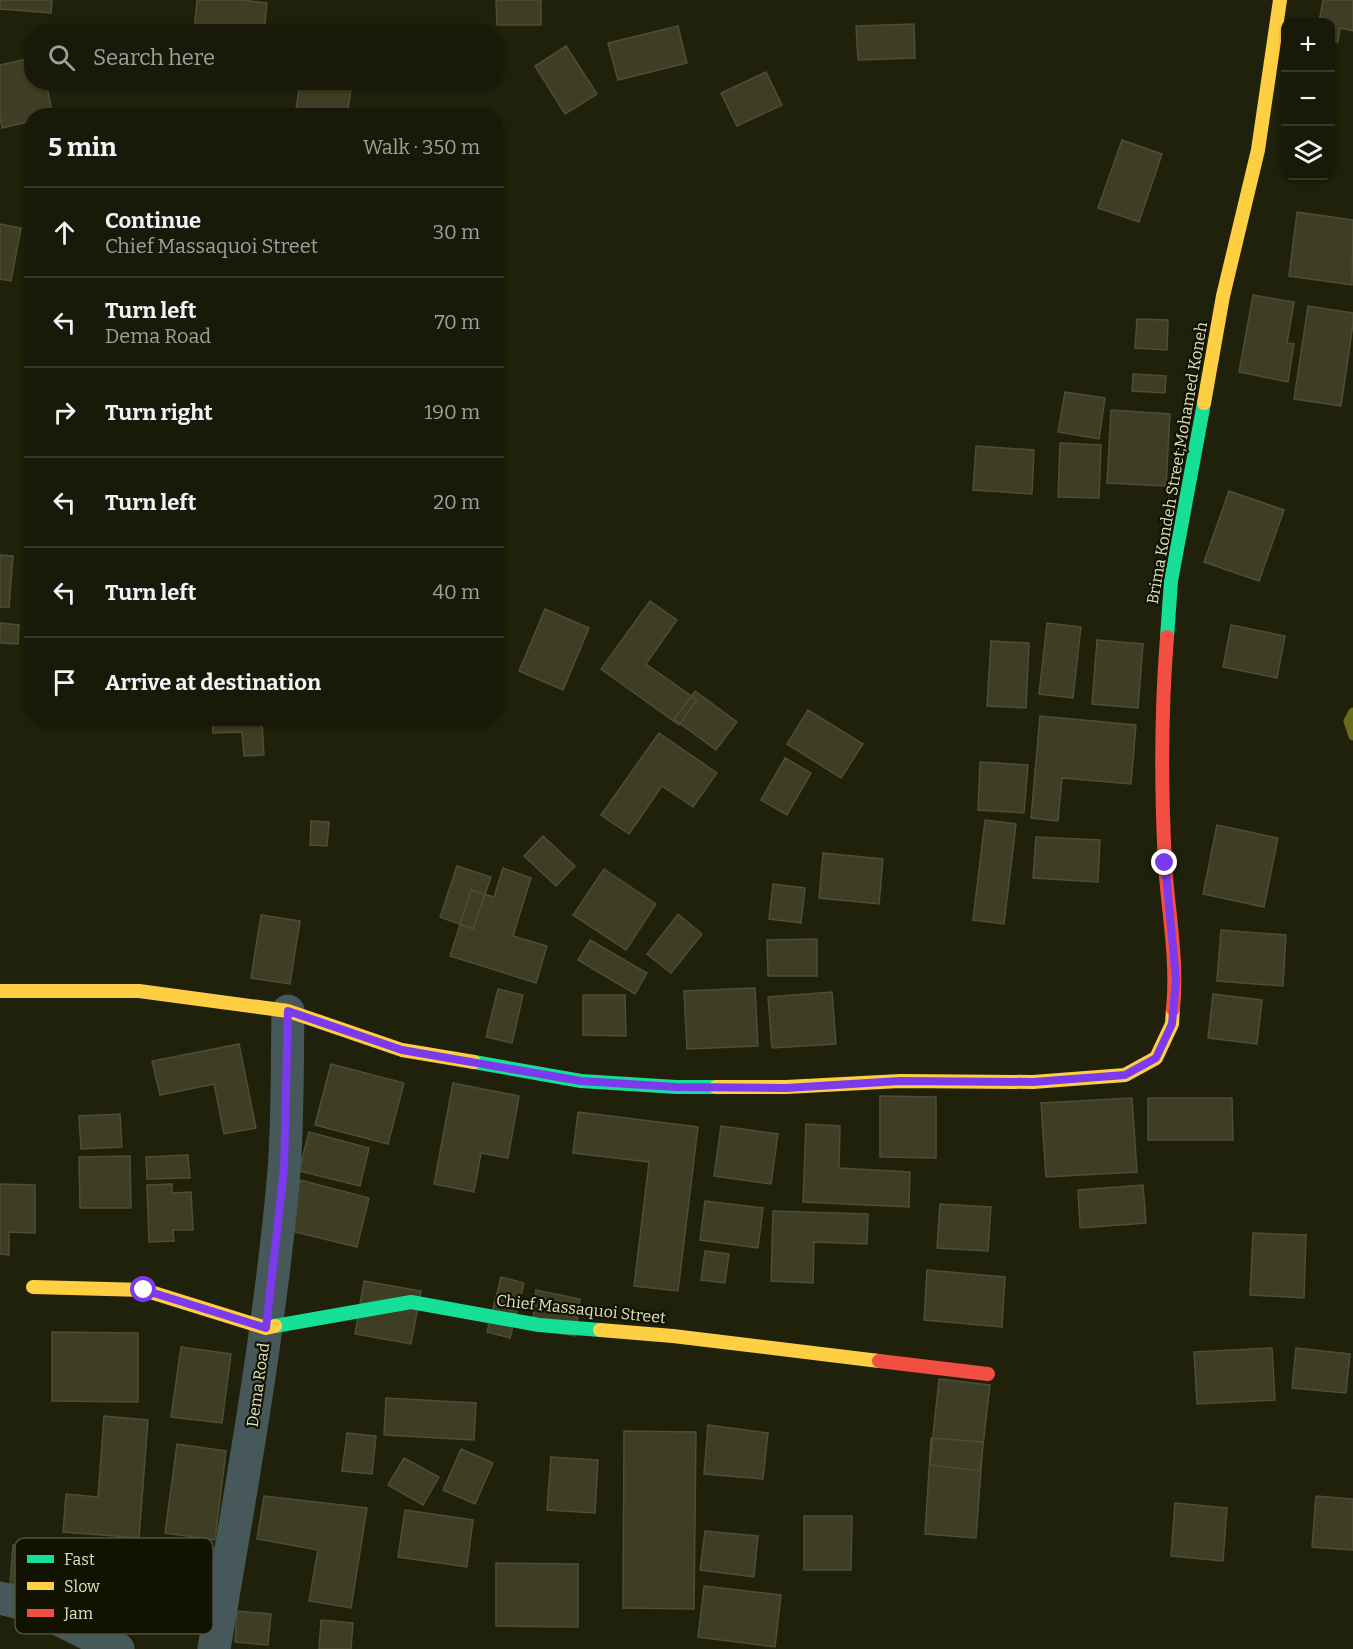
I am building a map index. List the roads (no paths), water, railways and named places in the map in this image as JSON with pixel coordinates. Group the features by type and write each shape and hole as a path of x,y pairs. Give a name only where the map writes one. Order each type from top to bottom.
{"street":[{"name":"Brima Kondeh Street;Mohamed Koneh","path":"0,991 139,991 288,1011 402,1050 581,1081 676,1087 786,1088 900,1081 1033,1082 1125,1075 1156,1058 1172,1024 1176,980 1165,863 1161,702 1171,581 1223,296 1258,150 1280,0"},
{"name":"Dema Road","path":"214,1649 251,1433 266,1328 284,1169 288,1011"},
{"name":"Chief Massaquoi Street","path":"33,1287 144,1290 266,1328 411,1302 539,1325 684,1337 988,1374"},
{"path":"0,1598 15,1602"},
{"path":"88,1634 118,1649"}],"waterway":[{"path":"1353,712 1348,721 1353,736"}]}
